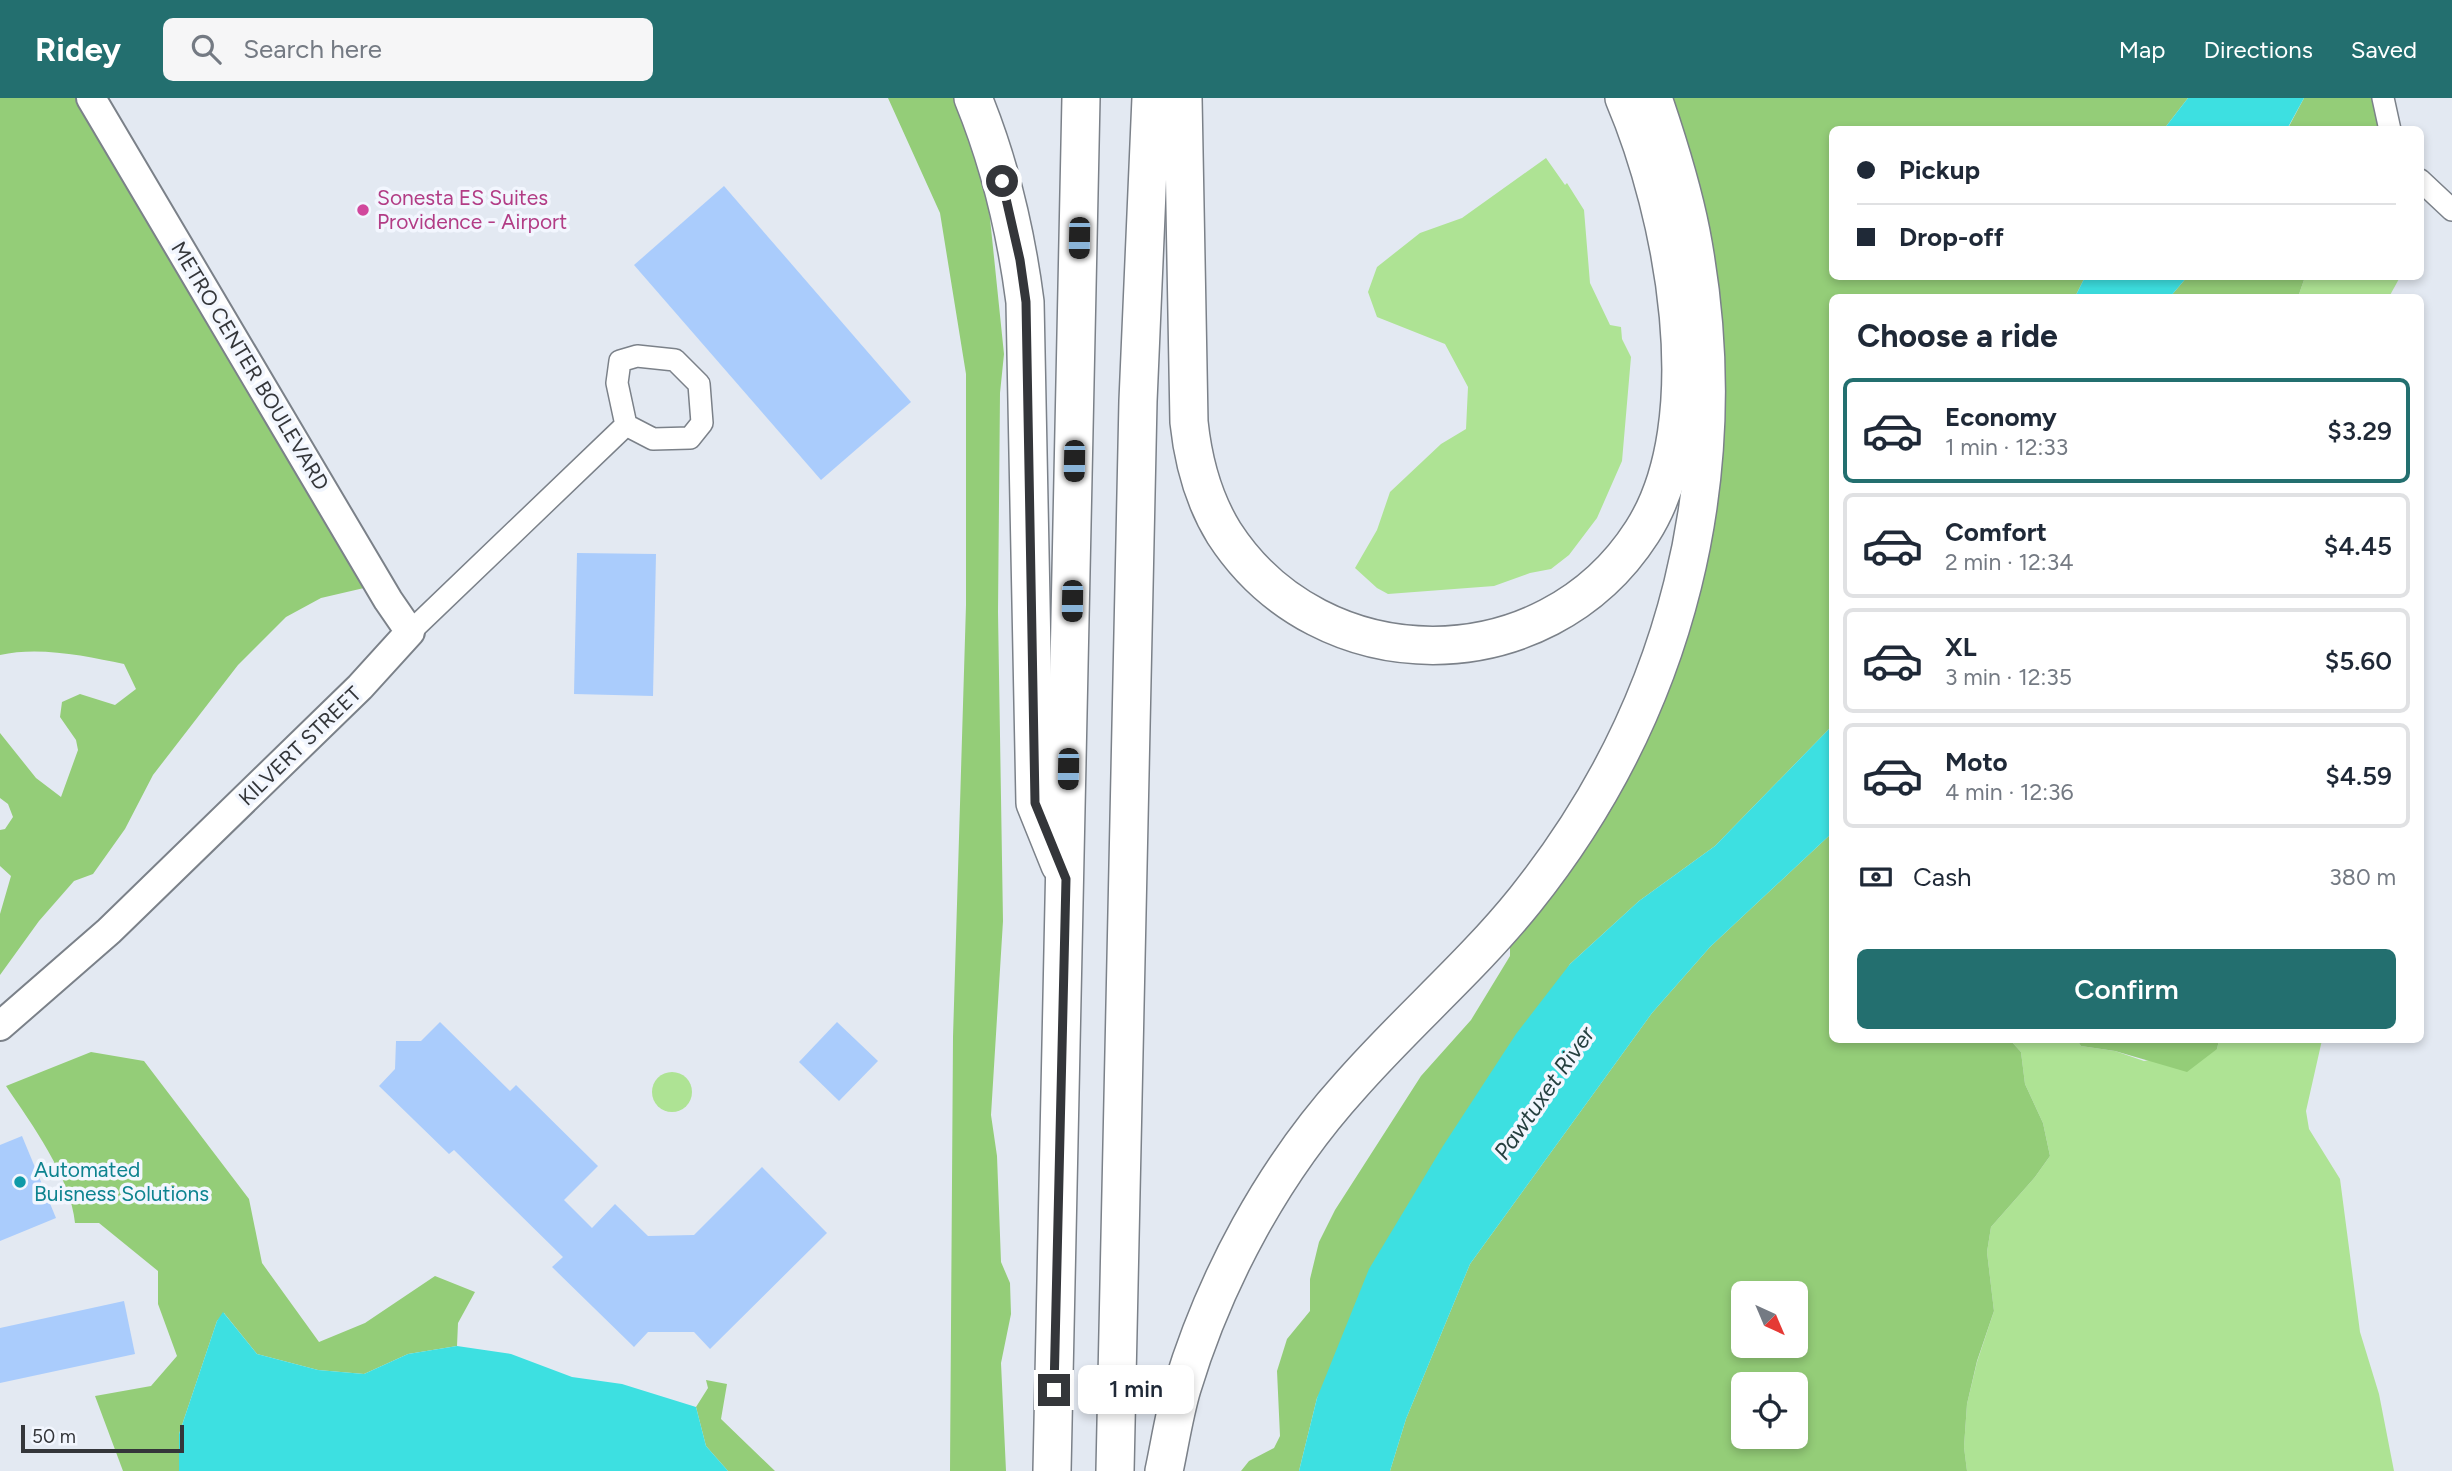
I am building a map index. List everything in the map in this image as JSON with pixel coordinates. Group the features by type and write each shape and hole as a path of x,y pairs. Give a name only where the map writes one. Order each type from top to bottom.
{"highway":[{"path":"973,98 1002,181 1020,260 1026,302 1035,803 1066,879"},
{"path":"1052,1471 1081,98"},
{"path":"1115,1471 1138,401 1151,98"},
{"path":"1183,98 1189,422 1196,468 1213,512 1223,531 1250,565 1287,600 1310,615 1334,626 1383,641 1436,647 1474,643 1513,633 1551,616 1585,594 1607,575 1642,532 1668,479 1678,430 1681,376 1674,284 1656,190 1624,98"},
{"path":"1164,1471 1181,1393 1193,1355 1223,1281 1261,1209 1306,1142 1347,1089 1495,934 1553,863 1606,782 1629,736 1665,649 1689,561 1697,515 1707,424 1706,374 1700,289 1691,231 1680,184 1653,98"}],"street":[{"name":"METRO CENTER BOULEVARD","path":"91,98 387,600 410,632"},
{"path":"2383,98 2389,126"},
{"path":"2424,184 2452,210"},
{"path":"637,356 675,360 699,384 702,423 690,438 653,439 626,425 617,383 620,361 637,356"},
{"name":"KILVERT STREET","path":"0,1026 109,931 360,687 410,632 626,425"}],"green space":[{"path":"0,98 86,98 364,588 321,598 286,617 238,665 153,775 125,829 93,874 74,881 39,921 0,975 0,914 11,876 0,866 0,830 5,829 13,817 8,804 0,798 0,733 36,778 61,797 78,750 76,740 60,717 62,702 80,694 115,705 136,689 124,664 46,652 0,655"},
{"path":"888,98 954,98 988,199 1004,354 1000,393 998,612 1003,921 991,1115 997,1156 1001,1262 1010,1283 1011,1314 1001,1363 1006,1471 950,1471 953,1037 966,605 966,374 940,213"},
{"path":"1666,98 2188,98 2166,126 1829,126 1829,280 2084,280 2076,294 1829,294 1829,729 1715,846 1639,901 1570,964 1317,1398 1299,1471 1241,1471 1249,1461 1274,1448 1280,1436 1277,1371 1287,1339 1310,1311 1310,1279 1319,1242 1335,1210 1421,1076 1471,1020 1510,956 1510,944 1694,599"},
{"path":"2304,98 2385,98 2390,126 2289,126"},
{"path":"1546,158 1565,185 1567,183 1584,210 1590,283 1610,325 1621,327 1622,339 1631,357 1622,461 1597,518 1569,555 1551,569 1530,573 1494,586 1388,594 1355,568 1377,530 1390,492 1441,444 1466,429 1468,387 1445,344 1377,317 1368,292 1377,267 1420,233 1462,218"},
{"path":"2184,280 2304,280 2299,294 2173,294"},
{"path":"2304,280 2398,280 2391,294 2299,294"},
{"path":"1829,836 1829,1043 2013,1043 2021,1052 2025,1084 2043,1123 2050,1156 1991,1227 1987,1252 1994,1311 1977,1361 1967,1404 1964,1447 1967,1471 1390,1471 1406,1419 1470,1264 1652,1013 1710,947"},
{"path":"2013,1043 2079,1043 2081,1046 2115,1051 2144,1061 2217,1049 2218,1043 2321,1043 2306,1111 2309,1129 2340,1179 2360,1332 2379,1394 2394,1471 1967,1471 1964,1447 1967,1404 1977,1362 1994,1311 1987,1252 1991,1227 2050,1156 2043,1123 2025,1084 2021,1052"},
{"path":"2079,1043 2218,1043 2217,1049 2187,1072 2115,1051 2081,1046"},
{"path":"91,1052 144,1061 249,1199 262,1263 319,1342 365,1323 435,1276 475,1292 458,1323 457,1346 408,1354 364,1374 318,1370 257,1354 224,1313 217,1321 179,1434 179,1471 123,1471 95,1396 151,1386 177,1356 158,1304 158,1271 99,1223 75,1223 72,1206 58,1170 6,1086"},
{"path":"672,1072 680,1073 686,1078 691,1084 691,1100 686,1106 680,1111 672,1112 664,1111 658,1106 653,1100 652,1092 653,1084 658,1078 664,1073"},
{"path":"706,1380 727,1384 721,1419 775,1471 728,1471 706,1446 696,1407 708,1388"}],"water":[{"path":"2188,98 2304,98 2289,126 2166,126"},
{"path":"2083,280 2184,280 2173,294 2076,294"},
{"name":"Pawtuxet River","path":"1829,729 1829,836 1710,947 1652,1013 1470,1264 1406,1419 1390,1471 1299,1471 1317,1398 1369,1269 1443,1146 1516,1034 1570,964 1639,901 1715,846"},
{"path":"223,1312 257,1354 318,1370 364,1374 408,1354 457,1346 511,1354 572,1377 622,1384 696,1407 706,1446 728,1471 179,1471 179,1434 217,1321"}],"building":[{"path":"724,186 911,402 821,480 634,265"},
{"path":"577,553 656,554 653,696 574,694"},
{"path":"440,1022 510,1091 516,1085 598,1166 564,1200 592,1228 615,1204 648,1236 694,1235 762,1167 827,1233 710,1349 694,1332 648,1332 634,1347 552,1267 563,1257 454,1150 449,1154 379,1086 395,1069 396,1041 421,1041"},
{"path":"837,1022 878,1061 839,1101 799,1062"},
{"name":"Automated Buisness Solutions","path":"22,1136 56,1218 0,1241 0,1145"},
{"path":"124,1301 135,1354 0,1383 0,1328"}],"place":[{"name":"Sonesta ES Suites Providence - Airport","path":"363,210"},
{"name":"Automated Buisness Solutions","path":"20,1182"}],"route":[{"path":"1002,181 1013,222 1026,302 1035,803 1066,879 1054,1390"}]}
